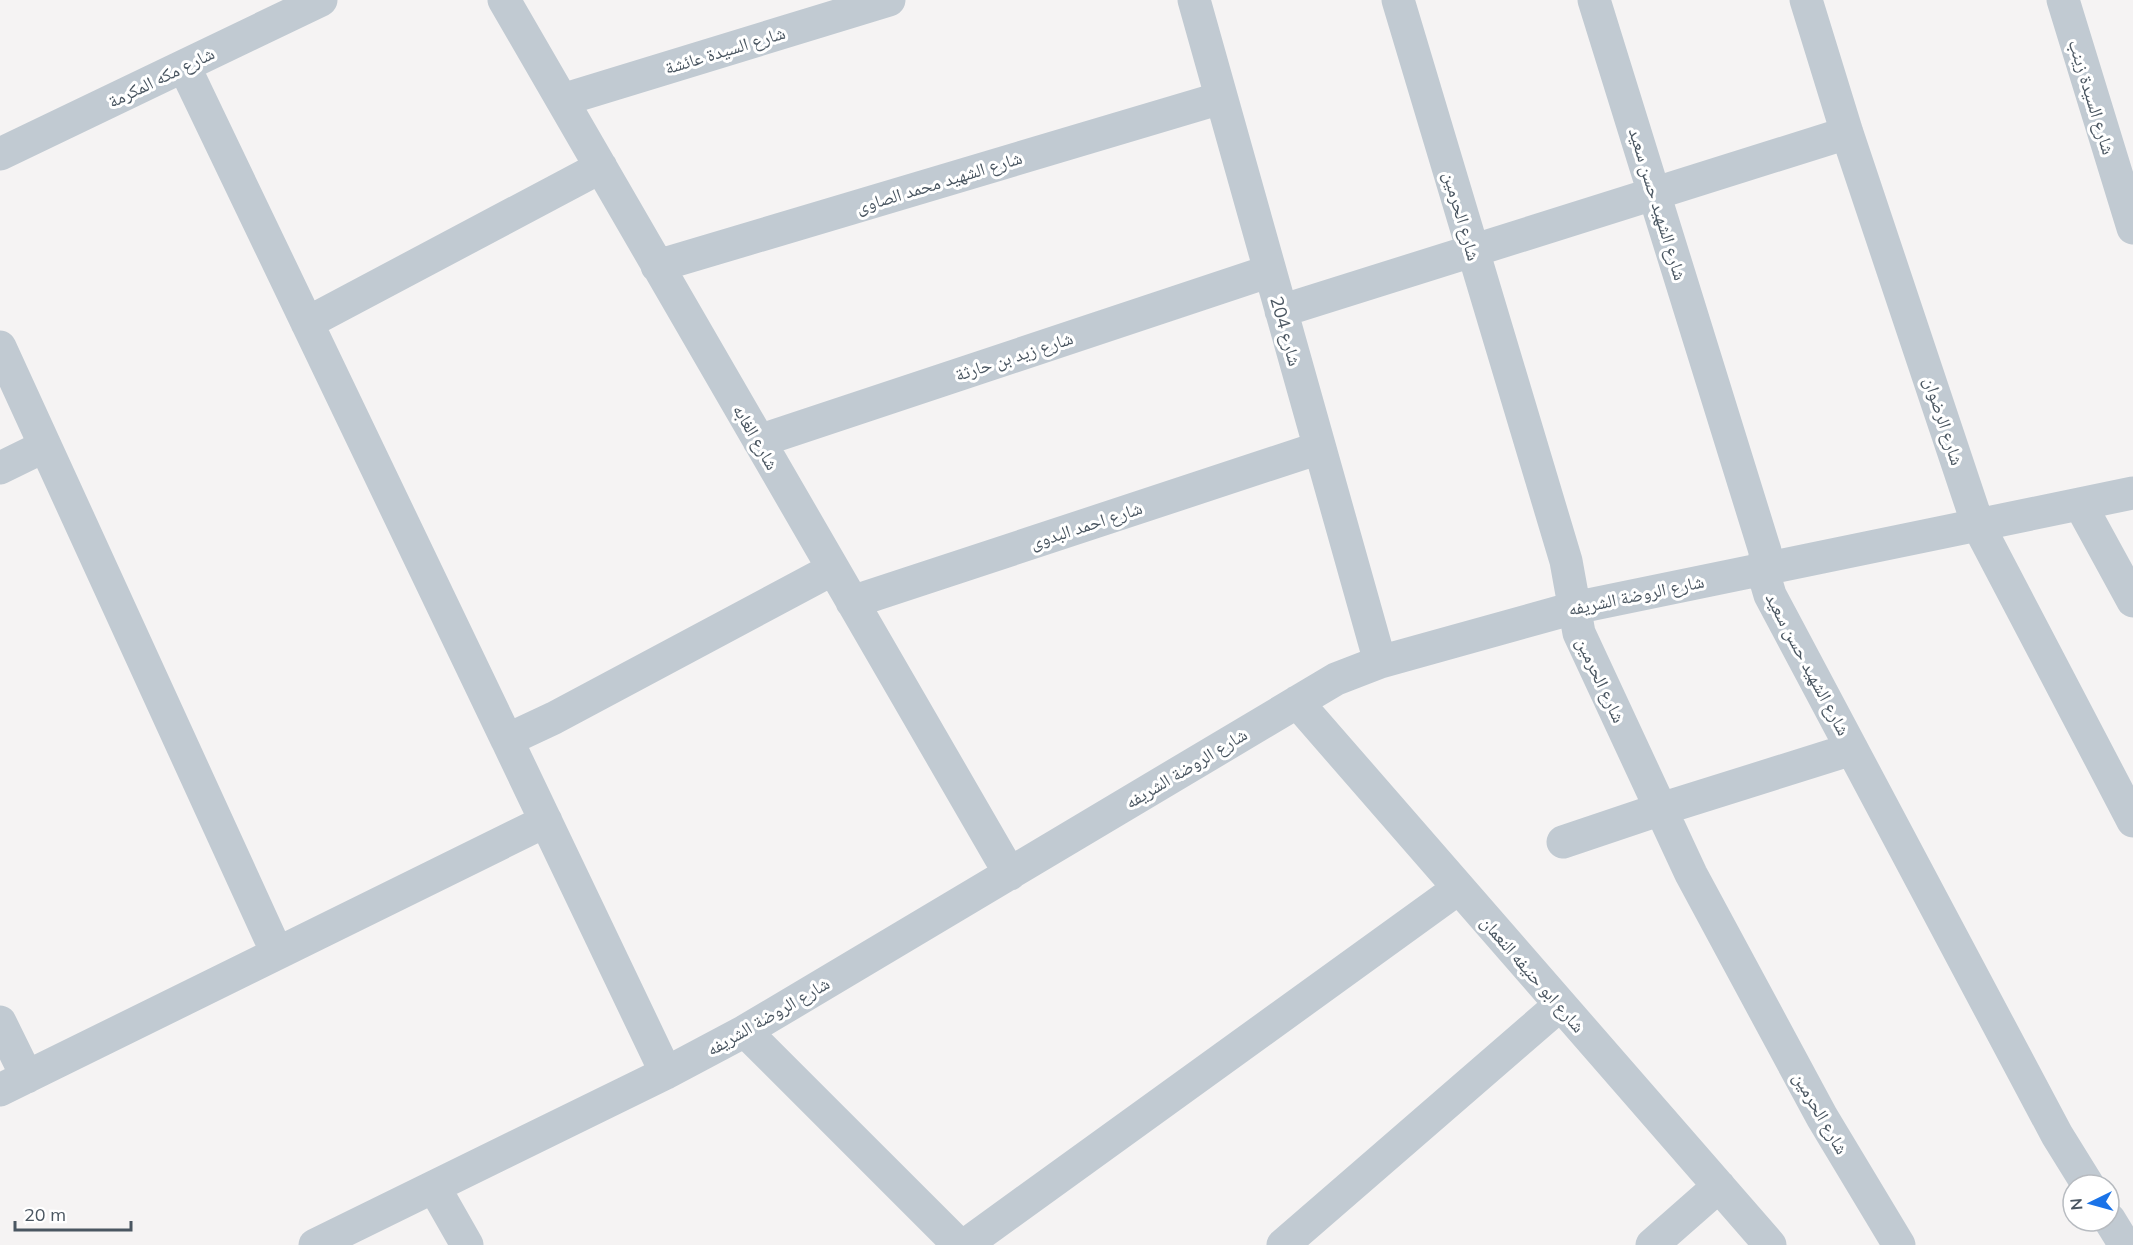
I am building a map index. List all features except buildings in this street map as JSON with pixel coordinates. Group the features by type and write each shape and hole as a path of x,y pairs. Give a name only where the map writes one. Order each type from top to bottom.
{"street":[{"name":"شارع مكه المكرمة","path":"0,154 321,0"},
{"name":"شارع الغابه","path":"504,0 1010,874"},
{"name":"شارع السيدة عائشة","path":"561,100 889,0"},
{"name":"شارع 204","path":"1194,0 1380,662"},
{"name":"شارع الحرمين","path":"1398,0 1566,561 1579,633 1691,874 1822,1117 1899,1245"},
{"name":"شارع الشهيد حسن سعيد","path":"1594,0 1765,551 1764,569 1770,595 2057,1135 2081,1173"},
{"name":"شارع الرضوان","path":"1806,0 1847,133 1978,525 2133,821"},
{"name":"شارع السيدة زينب","path":"2062,0 2133,228"},
{"path":"184,66 666,1072"},
{"name":"شارع الشهيد محمد الصاوى","path":"657,266 1221,98"},
{"path":"1281,311 1847,133"},
{"path":"306,323 601,167"},
{"name":"شارع زيد بن حارثة","path":"759,441 1270,271"},
{"path":"0,347 277,953"},
{"path":"0,468 45,446"},
{"name":"شارع احمد البدوى","path":"852,602 1319,448"},
{"name":"شارع الروضة الشريفه","path":"315,1245 745,1031 1336,679 1380,662 1574,608 2133,493"},
{"path":"2080,504 2133,601"},
{"path":"507,740 554,718 833,569"},
{"name":"شارع ابو حنيفه النعمان","path":"1297,702 1770,1245"},
{"path":"1563,842 1661,808 1852,749"},
{"path":"0,1022 13,1084 546,821"},
{"path":"965,1245 1459,888"},
{"path":"1283,1245 1560,1005"},
{"path":"745,1031 959,1245"},
{"path":"1652,1245 1719,1186"},
{"path":"434,1187 467,1245"}]}
